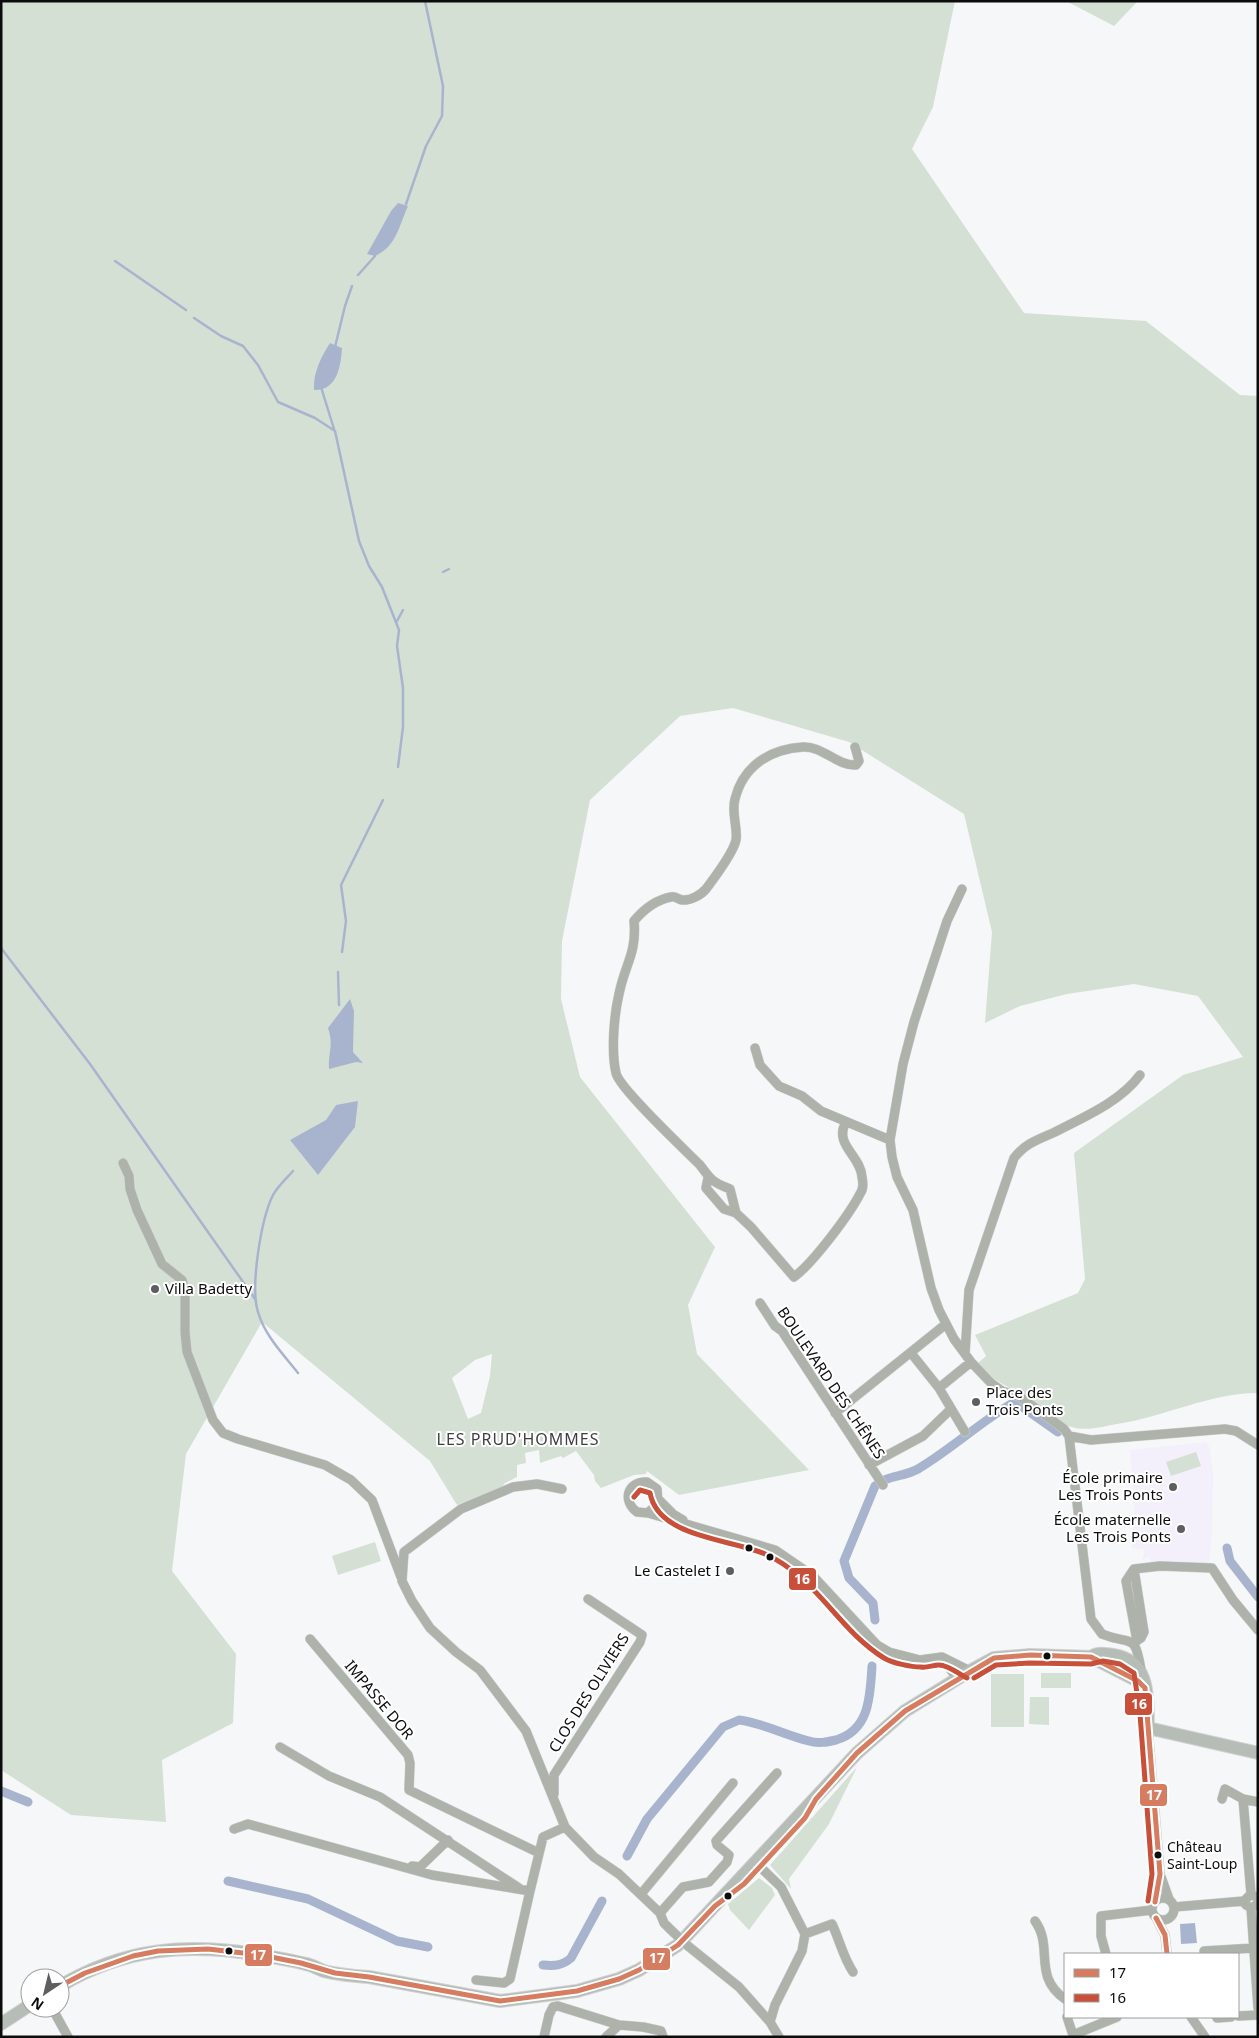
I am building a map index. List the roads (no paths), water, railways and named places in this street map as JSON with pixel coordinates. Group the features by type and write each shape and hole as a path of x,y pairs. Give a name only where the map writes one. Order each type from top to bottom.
{"street":[{"path":"736,1212 730,1189 716,1184 708,1178 700,1166 627,1090 616,1075 616,1009 622,981 636,939 634,921 645,908 660,900 674,896 682,900 694,898 704,891 715,877 736,839 735,799 755,763 762,758 803,747 818,749 849,766 856,765 859,762 855,747"},
{"path":"962,889 947,921 914,1022 903,1064 890,1140 897,1177 913,1210 931,1288 946,1324 965,1354 991,1383 1002,1391 1020,1398 1064,1429 1069,1436 1090,1619 1102,1634 1135,1642"},
{"path":"755,1048 760,1065 779,1086 802,1096 821,1111 890,1140"},
{"path":"965,1354 969,1290 1014,1158 1024,1145 1071,1123 1130,1088 1140,1075"},
{"path":"708,1178 706,1188 724,1209 736,1212 752,1226 794,1277 803,1270 862,1191 862,1175 842,1138 842,1129 846,1122"},
{"path":"123,1163 129,1176 130,1189 137,1210 162,1264 182,1280 185,1290 187,1352 213,1420 223,1433 230,1436 325,1465 352,1480 372,1500 402,1581 430,1628 456,1652 480,1670 526,1731 565,1827 594,1857 619,1874 660,1912 664,1924 688,1946 740,1987 770,2022 779,2037"},
{"name":"BOULEVARD DES CHÊNES","path":"760,1303 775,1326 782,1331 881,1482"},
{"path":"836,1413 946,1324"},
{"path":"911,1354 939,1388 965,1432"},
{"path":"939,1388 971,1362"},
{"path":"870,1464 923,1436 951,1409"},
{"path":"1069,1436 1091,1440 1224,1429 1236,1431 1258,1444"},
{"path":"692,1525 673,1514 659,1500 657,1489 652,1484 643,1481 632,1486 628,1492 628,1504 637,1512 648,1513 767,1546 789,1558 813,1576 868,1637 889,1652 920,1660 942,1657 970,1671"},
{"path":"402,1581 404,1552 466,1506 525,1484 537,1484 562,1489"},
{"path":"648,1513 654,1509 659,1500"},
{"path":"1167,1953 1164,1935 1154,1910 1160,1874 1145,1688 1135,1642 1126,1581 1134,1569 1166,1565 1212,1568 1233,1600 1258,1630"},
{"name":"CLOS DES OLIVIERS","path":"554,1799 554,1774 640,1642 642,1635 588,1600"},
{"name":"IMPASSE DOR","path":"310,1639 408,1755 410,1763 409,1790 539,1853"},
{"path":"70,1980 118,1959 165,1949 220,1948 306,1964 324,1971 348,1976 369,1976 481,1999 500,2001 597,1986 639,1970 678,1945 805,1818 816,1799 857,1753 887,1726 957,1678 994,1658 1030,1655 1091,1657 1102,1654 1122,1657 1136,1664 1141,1670"},
{"path":"942,1657 957,1678"},
{"path":"1091,1657 1138,1681 1145,1688"},
{"path":"1148,1728 1258,1753"},
{"path":"280,1747 329,1776 380,1797 526,1891"},
{"path":"660,1912 683,1887 709,1882 728,1862 728,1855 716,1841 777,1773"},
{"path":"641,1894 733,1783"},
{"path":"1222,1799 1225,1789 1243,1798 1258,1802"},
{"path":"1243,1798 1252,1901 1258,2008"},
{"path":"234,1829 248,1824 413,1870 526,1891"},
{"path":"476,1980 504,1983 510,1979 526,1891 543,1837 565,1827"},
{"path":"304,1835 420,1867 448,1840"},
{"path":"757,1864 781,1887 805,1934 802,1951 775,2005 770,2022"},
{"path":"1160,1874 1174,1907 1164,1935"},
{"path":"1154,1910 1161,1898 1169,1899"},
{"path":"1174,1907 1252,1901"},
{"path":"1154,1910 1164,1920 1172,1917"},
{"path":"1106,1953 1101,1936 1101,1916 1154,1910"},
{"path":"1035,1921 1042,1931 1044,1966 1048,1980 1055,1992 1064,1998"},
{"path":"805,1934 832,1924 840,1942 842,1956 853,1972"},
{"path":"1204,1951 1254,1948"},
{"path":"544,2037 553,2006 618,2025 661,2031 663,2037"},
{"path":"1,2024 20,2012"},
{"path":"1239,2016 1258,2015"},
{"path":"58,2018 68,2037"},
{"path":"1067,2018 1073,2034 1115,2018"},
{"path":"1192,2018 1205,2037"},
{"path":"606,2037 618,2025"}],"water":[{"path":"398,203 408,206 392,241 388,247 375,256 367,254 391,211"},
{"path":"330,343 342,348 339,369 333,382 322,389 314,390 318,365"},
{"path":"350,999 354,1011 353,1052 363,1063 356,1062 329,1069 331,1044 328,1028"},
{"path":"358,1101 355,1127 318,1175 290,1140 326,1120 336,1105"},
{"path":"1195,1923 1197,1943 1181,1944 1180,1924"}],"waterway":[{"path":"406,204 426,146 442,116 443,86 425,1"},
{"path":"358,275 375,256"},
{"path":"115,261 186,310"},
{"path":"335,347 352,286"},
{"path":"194,318 221,336 243,346 258,365 278,402 315,418 335,431 359,541 369,566 382,587 399,630 397,646 403,688 403,727 398,767"},
{"path":"321,387 334,429"},
{"path":"443,572 449,569"},
{"path":"397,621 403,610"},
{"path":"342,952 346,921 341,885 383,800"},
{"path":"1,948 90,1064 255,1299"},
{"path":"338,972 339,1005"},
{"path":"293,1171 273,1195 264,1220 258,1253 255,1287 261,1321 275,1344 298,1373"},
{"path":"875,1620 873,1603 849,1578 844,1561 875,1486 890,1478 918,1469 1011,1404 1018,1404 1058,1432"},
{"path":"1227,1548 1230,1561 1258,1597"},
{"path":"627,1856 647,1819 723,1727 739,1720 812,1742 836,1740 847,1735 862,1720 869,1700 872,1666"},
{"path":"1,1791 28,1802"},
{"path":"228,1881 308,1899 397,1941 428,1947"},
{"path":"543,1965 558,1965 571,1958 602,1901"}],"place":[{"name":"Villa Badetty","path":"155,1289"},
{"name":"Place des Trois Ponts","path":"976,1402"},
{"name":"École primaire Les Trois Ponts","path":"1173,1487"},
{"name":"École maternelle Les Trois Ponts","path":"1181,1529"},
{"name":"Le Castelet I","path":"730,1571"},
{"name":"Château Saint-Loup","path":"1158,1855"}],"district":[{"name":"LES PRUD'HOMMES","path":"518,1439"}]}
